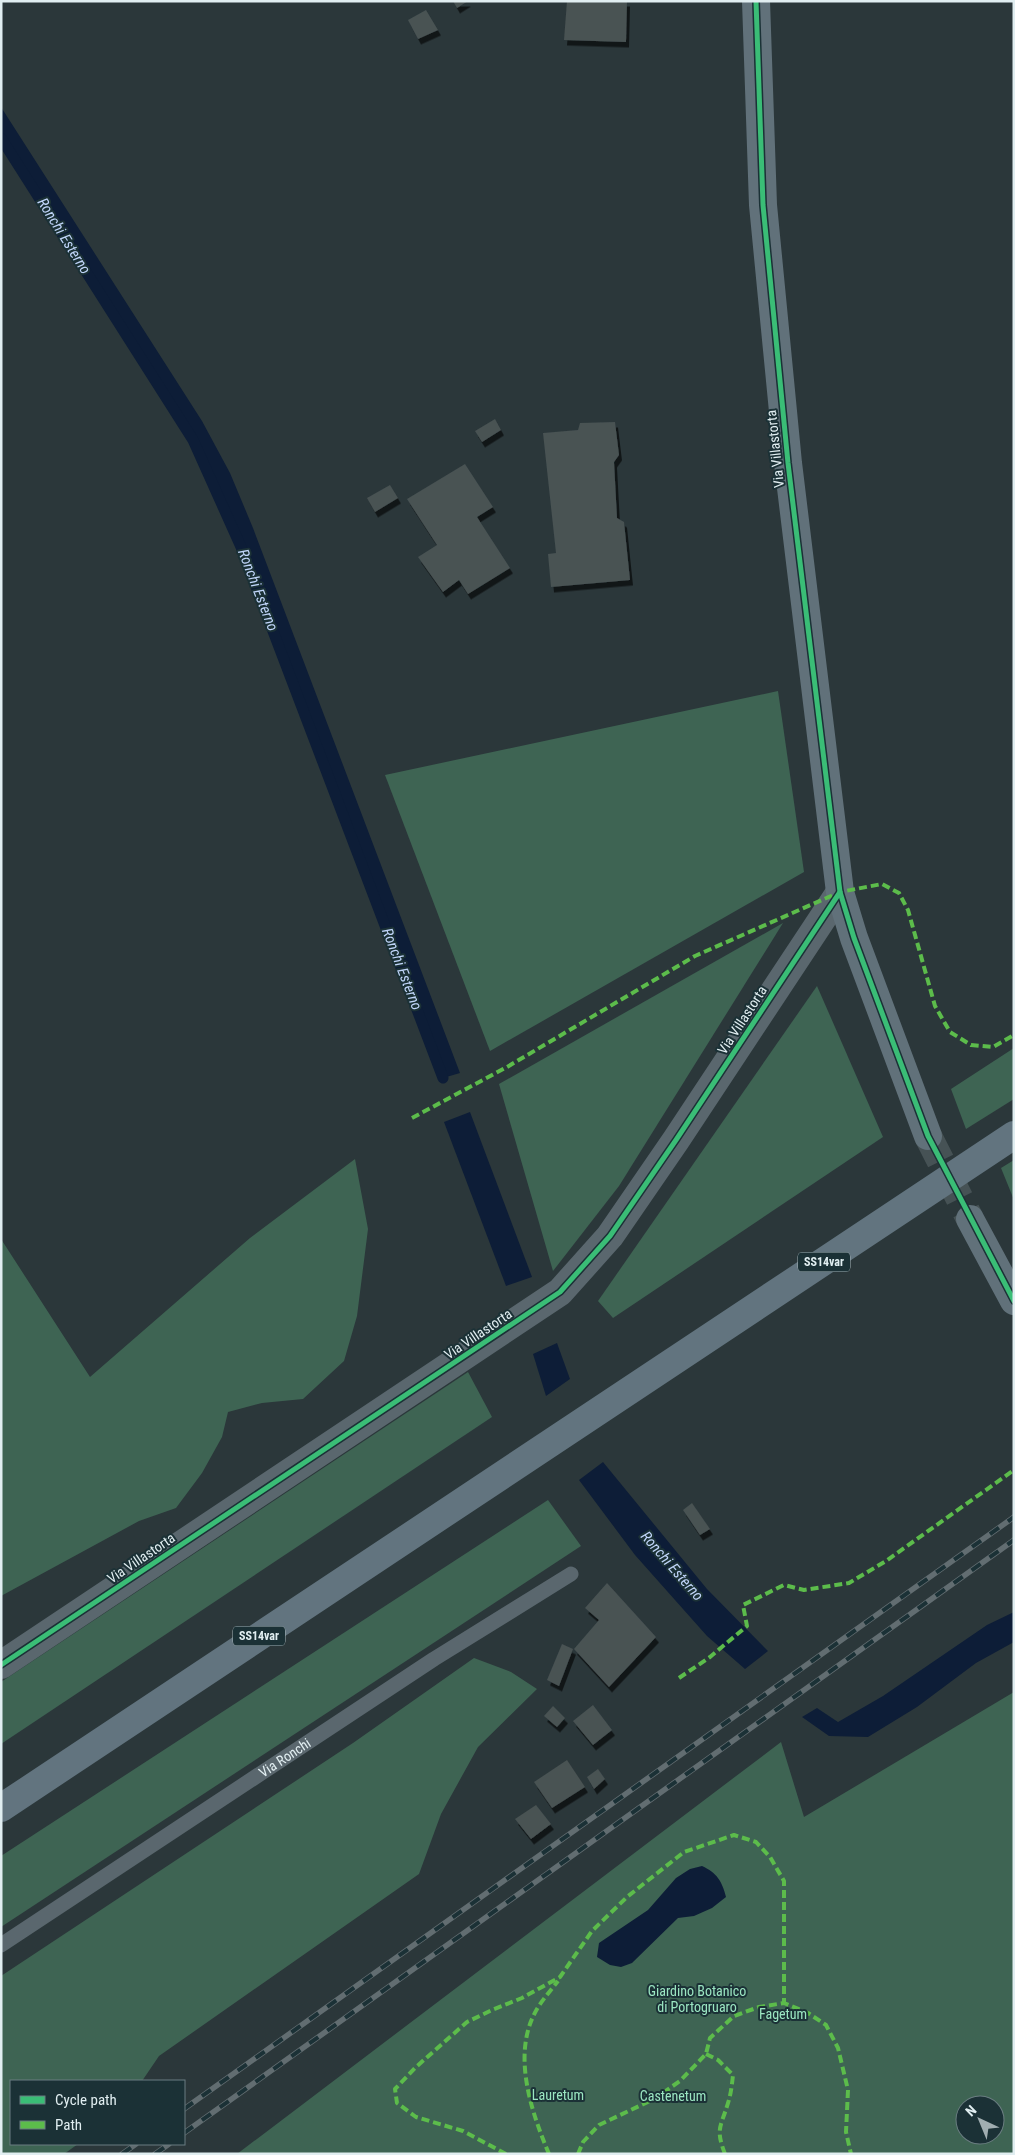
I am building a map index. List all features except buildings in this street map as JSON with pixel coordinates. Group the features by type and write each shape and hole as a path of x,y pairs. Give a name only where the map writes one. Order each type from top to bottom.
{"highway":[{"name":"SS14var","path":"1,1808 1014,1135"}],"street":[{"name":"Via Villastorta","path":"756,1 763,205 788,463 840,892 854,938 928,1136"},
{"name":"Via Villastorta","path":"1,1665 560,1292 610,1236 676,1140 840,892"},
{"path":"970,1219 1014,1300"}],"lane":[{"name":"Via Ronchi","path":"1,1945 434,1659 571,1574"}],"green space":[{"path":"778,691 804,872 490,1051 385,775"},
{"path":"783,923 619,1186 553,1271 499,1084"},
{"path":"817,986 883,1137 613,1318 598,1301"},
{"path":"1014,1048 1014,1099 966,1129 951,1089"},
{"path":"355,1159 368,1229 357,1316 344,1361 303,1399 262,1403 228,1412 222,1437 202,1473 176,1508 139,1521 1,1596 1,1239 90,1377 250,1238"},
{"path":"1014,1160 1014,1200 1001,1168"},
{"path":"468,1372 492,1417 1,1744 1,1682"},
{"path":"548,1500 581,1546 1,1927 1,1856"},
{"path":"474,1658 511,1672 537,1689 478,1747 441,1814 419,1874 159,2056 143,2080 10,2080 10,2145 77,2145 64,2154 1,2154 1,1976 353,1743"},
{"name":"Giardino Botanico di Portogruaro","path":"1014,1692 1014,2154 237,2154 781,1742 804,1817"}],"water":[{"path":"1,107 202,421 230,473 253,528 460,1073 443,1078 241,547 193,440 1,138"},
{"path":"470,1112 532,1277 506,1286 444,1122"},
{"path":"557,1343 570,1379 546,1396 533,1354"},
{"path":"603,1462 707,1589 768,1651 745,1669 707,1636 635,1555 579,1480"},
{"path":"1014,1612 1014,1642 976,1663 917,1707 868,1737 829,1736 802,1717 817,1708 838,1722 883,1696 987,1625"},
{"path":"702,1866 718,1878 723,1886 726,1897 712,1908 694,1916 678,1918 632,1963 621,1967 610,1965 597,1957 599,1943 648,1910 676,1878 690,1869"}],"waterway":[{"name":"Ronchi Esterno","path":"1,138 193,440 241,547 443,1078"}],"tunnel":[{"path":"928,1136 970,1219"}],"railway":[{"path":"185,2108 1014,1517"},
{"path":"185,2132 1014,1540"},
{"path":"122,2154 135,2145"},
{"path":"155,2154 168,2145"}],"marked path":[{"path":"412,1118 507,1067 695,956 840,892 882,884 899,893 908,910 935,1006 950,1032 971,1045 993,1047 1014,1035"},
{"path":"679,1678 710,1657 747,1626 743,1605 784,1585 804,1590 849,1583 886,1561 1014,1470"},
{"path":"506,2154 463,2131 416,2117 397,2103 395,2089 416,2067 467,2022 522,1998 560,1977 592,1931 627,1897 684,1852 734,1835 756,1842 770,1857 784,1881 784,2003"},
{"path":"549,2154 530,2101 526,2082 525,2044 529,2026 537,2009 558,1981"},
{"path":"578,2154 583,2142 599,2125 654,2099 680,2081 706,2054 710,2038 734,2016 759,2007 784,2003 808,2013 826,2025 838,2048 848,2090 846,2132 851,2154"},
{"path":"706,2054 718,2060 733,2075 730,2096 720,2128 720,2138 725,2154"}],"cycle path":[{"path":"756,1 763,205 788,463 840,892 854,938 928,1136 1014,1301"},
{"path":"1,1665 560,1292 610,1236 676,1140 840,892"}],"park label":[{"name":"Fagetum","path":"783,2014"},
{"name":"Lauretum","path":"558,2095"},
{"name":"Castenetum","path":"673,2096"}]}
